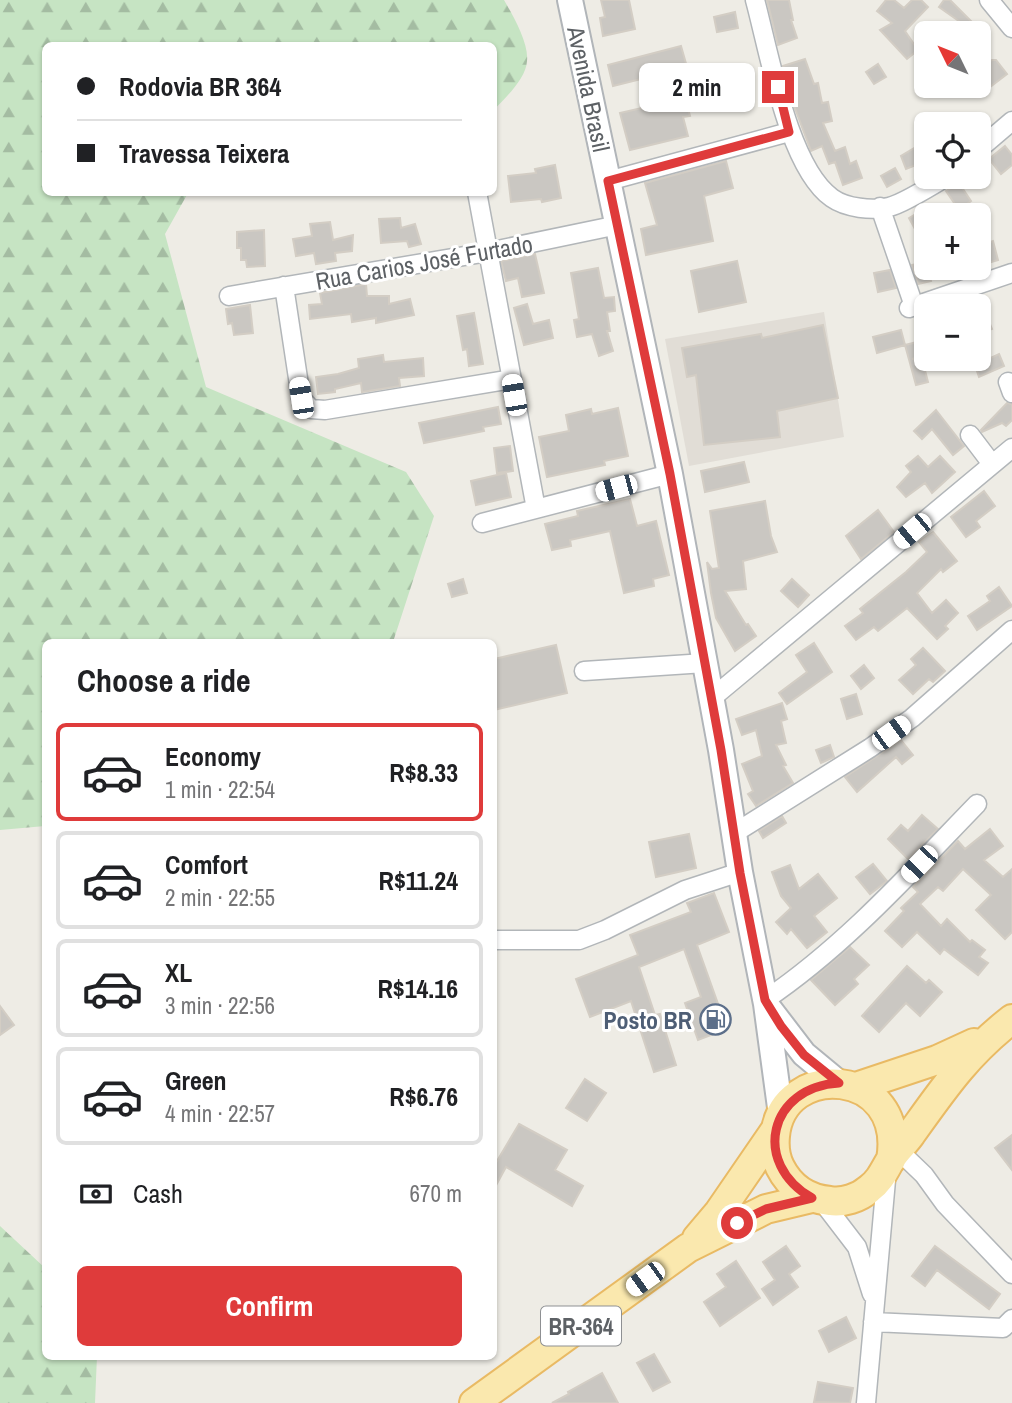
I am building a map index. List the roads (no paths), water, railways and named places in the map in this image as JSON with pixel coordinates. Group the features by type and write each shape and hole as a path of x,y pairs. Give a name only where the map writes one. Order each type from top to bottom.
{"main road":[{"name":"BR-364","path":"474,1403 688,1248 766,1209 816,1199 836,1202 867,1192 879,1181 960,1066 1012,1019"},
{"name":"BR-364","path":"688,1248 719,1212 792,1101 805,1090 821,1084 847,1085 937,1060 989,1037"},
{"path":"847,1085 869,1094 888,1116 892,1130 892,1159"},
{"path":"779,1122 774,1146 778,1163 791,1184 816,1199"}],"street":[{"name":"Avenida Brasil","path":"570,0 670,474 712,698 733,834 765,1002 779,1122"},
{"path":"755,0 789,132 814,179 832,198 855,208 889,207 923,189"},
{"path":"989,0 1012,28"},
{"path":"991,139 1012,121"},
{"path":"608,181 789,132"},
{"path":"478,196 536,509"},
{"path":"880,207 911,307 1012,273"},
{"name":"Rua Carios José Furtado","path":"229,296 488,251 618,225"},
{"path":"284,286 301,398 311,409 325,410 512,379"},
{"path":"970,435 992,464"},
{"path":"712,698 1012,448"},
{"path":"482,523 670,474"},
{"path":"733,834 870,748 912,718 1012,630"},
{"path":"584,671 705,663"},
{"path":"765,1002 822,957 900,884 977,804"},
{"path":"497,940 579,940 685,890 740,873"},
{"name":"Avenida Brasil","path":"765,1002 804,1055 847,1085"},
{"path":"866,1403 892,1159 924,1175 945,1204 1012,1274"},
{"path":"816,1199 857,1247 874,1313"},
{"path":"874,1313 1003,1328 1012,1319"}],"place":[{"name":"Posto BR","path":"715,1020"}]}
